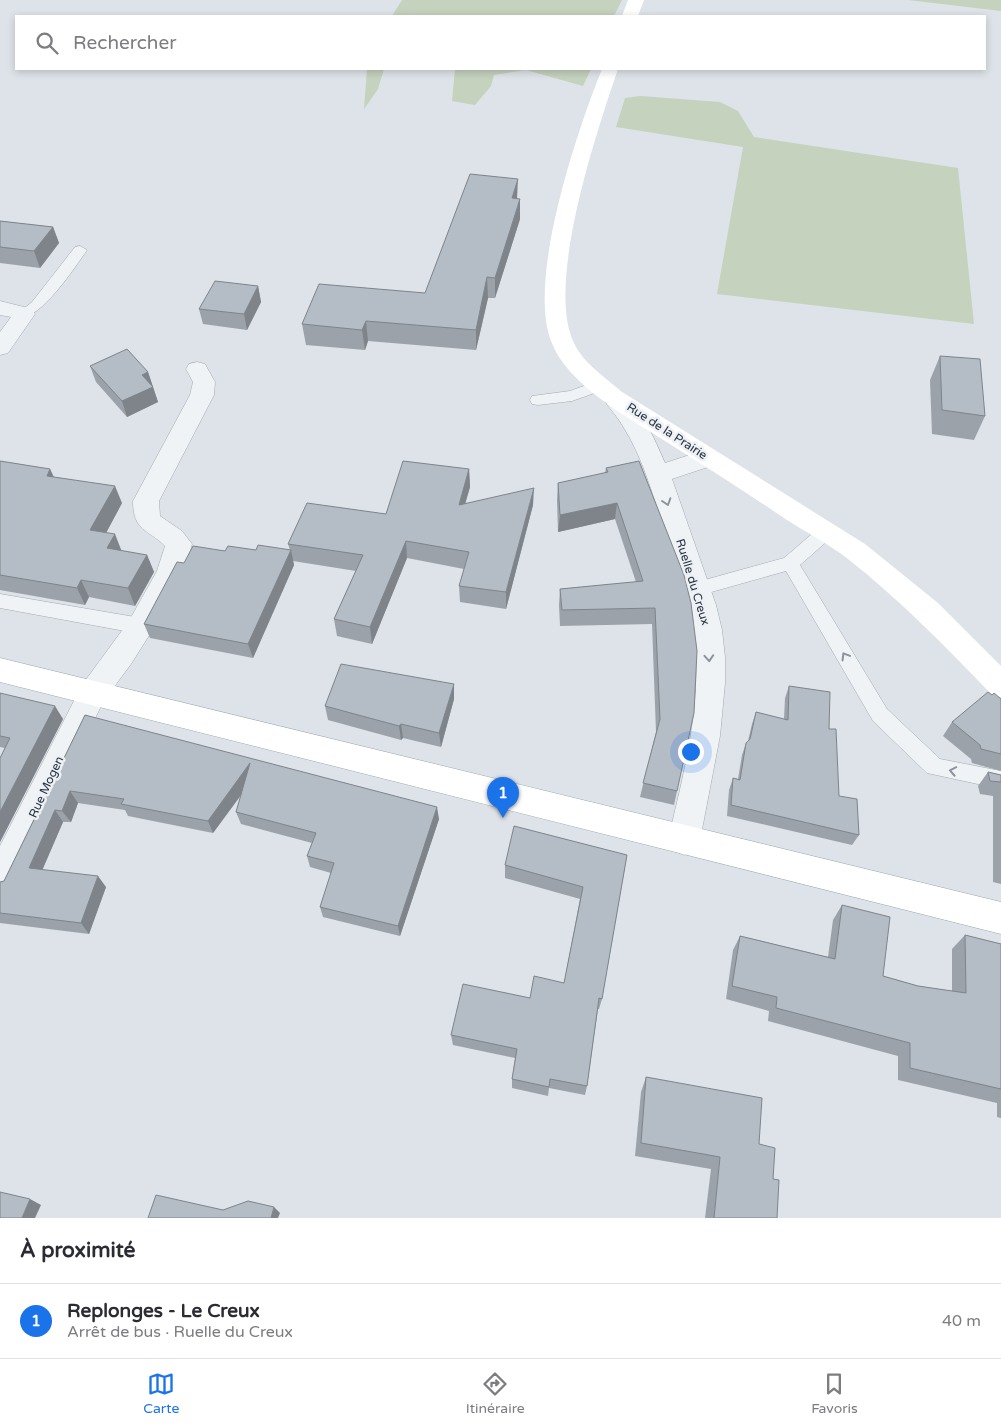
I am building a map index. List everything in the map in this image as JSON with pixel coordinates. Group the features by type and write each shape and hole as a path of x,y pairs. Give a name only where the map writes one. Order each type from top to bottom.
{"street":[{"path":"630,15 636,0"},
{"name":"Rue de la Prairie","path":"610,70 562,232 554,290 556,324 562,342 585,372 607,391 708,458 856,551 928,611 1001,685"},
{"path":"0,308 24,314 0,348"},
{"name":"Rue Mogen","path":"0,880 92,694 142,626 177,557 179,544 172,534 152,525 145,515 146,501 202,395 204,382 197,370"},
{"name":"Ruelle du Creux","path":"607,391 635,426 658,474 697,589 708,630 711,675 709,708 702,761 684,840"},
{"path":"658,474 708,458"},
{"path":"0,670 1001,918"}],"lane":[{"path":"24,314 37,305 80,250"},
{"path":"538,400 607,391"},
{"path":"697,589 790,563 826,532"},
{"path":"790,563 880,715 934,767 1001,780"},
{"path":"0,601 142,626"}],"green space":[{"path":"402,0 622,0 614,15 393,15"},
{"path":"908,0 1001,0 1001,11"},
{"path":"367,70 384,70 378,89 364,109"},
{"path":"455,70 526,70 494,75 491,86 475,105 452,101"},
{"path":"526,70 591,70 583,86"},
{"path":"640,96 720,102 738,111 754,137 958,168 974,324 717,294 743,147 616,127 625,98"}],"building":[{"path":"470,174 518,179 512,198 520,199 495,278 487,277 476,330 366,321 362,330 302,324 319,284 425,293"},
{"path":"0,221 53,227 34,251 0,247"},
{"path":"215,281 258,286 244,314 199,309"},
{"path":"127,349 148,372 142,375 153,387 122,401 90,366"},
{"path":"940,356 980,359 985,416 942,410"},
{"path":"0,461 50,469 47,476 115,486 90,530 115,534 107,548 147,555 128,588 81,580 77,588 0,575"},
{"path":"403,461 469,469 459,505 534,488 506,592 459,586 469,552 406,541 370,627 334,619 363,555 288,544 307,503 386,514"},
{"path":"639,461 684,575 691,603 697,651 694,713 677,791 643,783 660,719 655,608 562,610 560,589 643,581 617,503 560,515 558,483 608,472 606,468"},
{"path":"258,545 291,550 248,644 144,624 177,562 184,563 193,546 225,551 228,546 256,550"},
{"path":"341,664 454,684 439,733 401,724 399,726 325,706"},
{"path":"789,686 830,692 829,729 836,729 839,796 857,799 859,835 731,805 733,778 740,780 746,743 750,739 756,712 788,720"},
{"path":"988,692 992,695 994,693 1001,699 1001,754 981,749 980,745 952,722"},
{"path":"0,693 55,706 0,812 0,758 10,738 0,736"},
{"path":"85,715 437,807 398,926 320,907 334,863 307,856 316,833 236,812 250,763 208,821 121,804 124,799 70,791 62,811 55,810 29,868 98,876 81,923 0,913 0,882 4,881"},
{"path":"988,772 1001,775 1001,782 990,781"},
{"path":"514,826 627,855 602,999 599,998 587,1086 550,1079 549,1087 512,1079 517,1049 451,1035 463,984 530,998 534,976 564,983 583,887 505,865"},
{"path":"842,905 890,917 883,976 918,986 966,993 965,935 1001,944 1001,1089 910,1068 910,1043 776,1008 777,997 732,986 740,936 835,959"},
{"path":"646,1077 762,1098 759,1144 775,1148 773,1179 779,1180 777,1218 714,1218 720,1157 641,1143"},
{"path":"0,1192 30,1199 22,1218 0,1218"},
{"path":"156,1195 223,1210 248,1201 274,1207 271,1218 148,1218"}],"place":[{"name":"Replonges - Le Creux","path":"503,818"}]}
